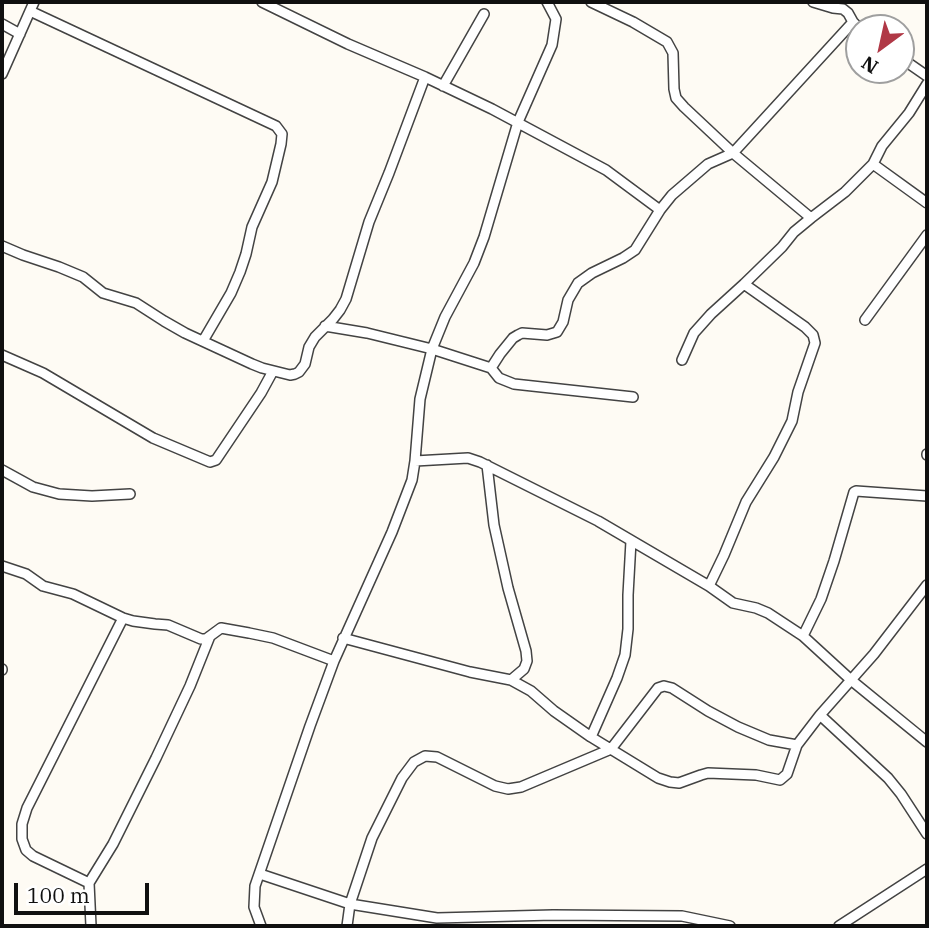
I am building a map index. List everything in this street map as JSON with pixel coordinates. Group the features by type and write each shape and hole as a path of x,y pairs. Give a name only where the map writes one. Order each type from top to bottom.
{"street":[{"path":"264,2 518,122 606,170 660,210"},
{"path":"284,2 284,13"},
{"path":"261,926 254,907 255,886 343,638 406,497 415,461 421,399 432,349 445,317 474,263 518,122 552,45 556,19 547,2"},
{"path":"592,2 667,42 673,53 676,97 684,107 733,153 811,218"},
{"path":"813,2 843,9 849,14"},
{"path":"2,74 32,6 276,126 282,134 272,182 252,227 240,272 231,293 203,341"},
{"path":"443,86 484,14"},
{"path":"2,24 20,34"},
{"path":"492,368 500,354 518,335 547,335 557,332 563,322 568,300 578,283 635,250 672,195 708,164 733,153 845,36"},
{"path":"2,246 82,277 103,293 136,303 164,321 262,368 290,375 299,372 305,365 309,347 315,337 341,310 346,299 369,222 425,77"},
{"path":"682,360 694,333 711,314 782,247 794,232 845,192 873,164 882,146 909,113 927,84"},
{"path":"873,164 927,203"},
{"path":"865,320 927,235"},
{"path":"709,586 746,502 774,457 792,421 798,392 815,343 813,335 805,327 744,284"},
{"path":"325,326 432,349 492,368 499,377 514,384 633,397"},
{"path":"2,355 43,373 153,438 210,462 216,460 273,371"},
{"path":"415,461 468,458 487,465 598,521 733,603 768,613 803,636 851,680 927,742"},
{"path":"487,465 497,538 527,651 524,669 511,680"},
{"path":"2,470 33,487 60,494 130,494"},
{"path":"803,636 821,599 854,492 927,496"},
{"path":"592,737 625,655 631,541"},
{"path":"2,566 26,574 43,586 73,594 123,618 168,625 201,639 206,639 221,628 273,638 334,662"},
{"path":"343,638 470,672 511,680 531,691 554,711 592,737 658,778 670,782 679,783 708,774 756,775 780,780 787,774 797,745 874,654 927,585"},
{"path":"89,883 26,850 22,839 22,824 27,808 123,618"},
{"path":"91,926 89,883 113,844 156,758 210,636"},
{"path":"346,926 350,904 372,838 402,778 414,762 425,756 437,757 495,786 508,789 521,787 611,749 658,688 664,687 672,688 738,727 769,740 797,745"},
{"path":"820,715 888,778 927,834"},
{"path":"839,926 927,869"},
{"path":"260,874 350,904 436,922 564,915 682,916 730,926"}]}
